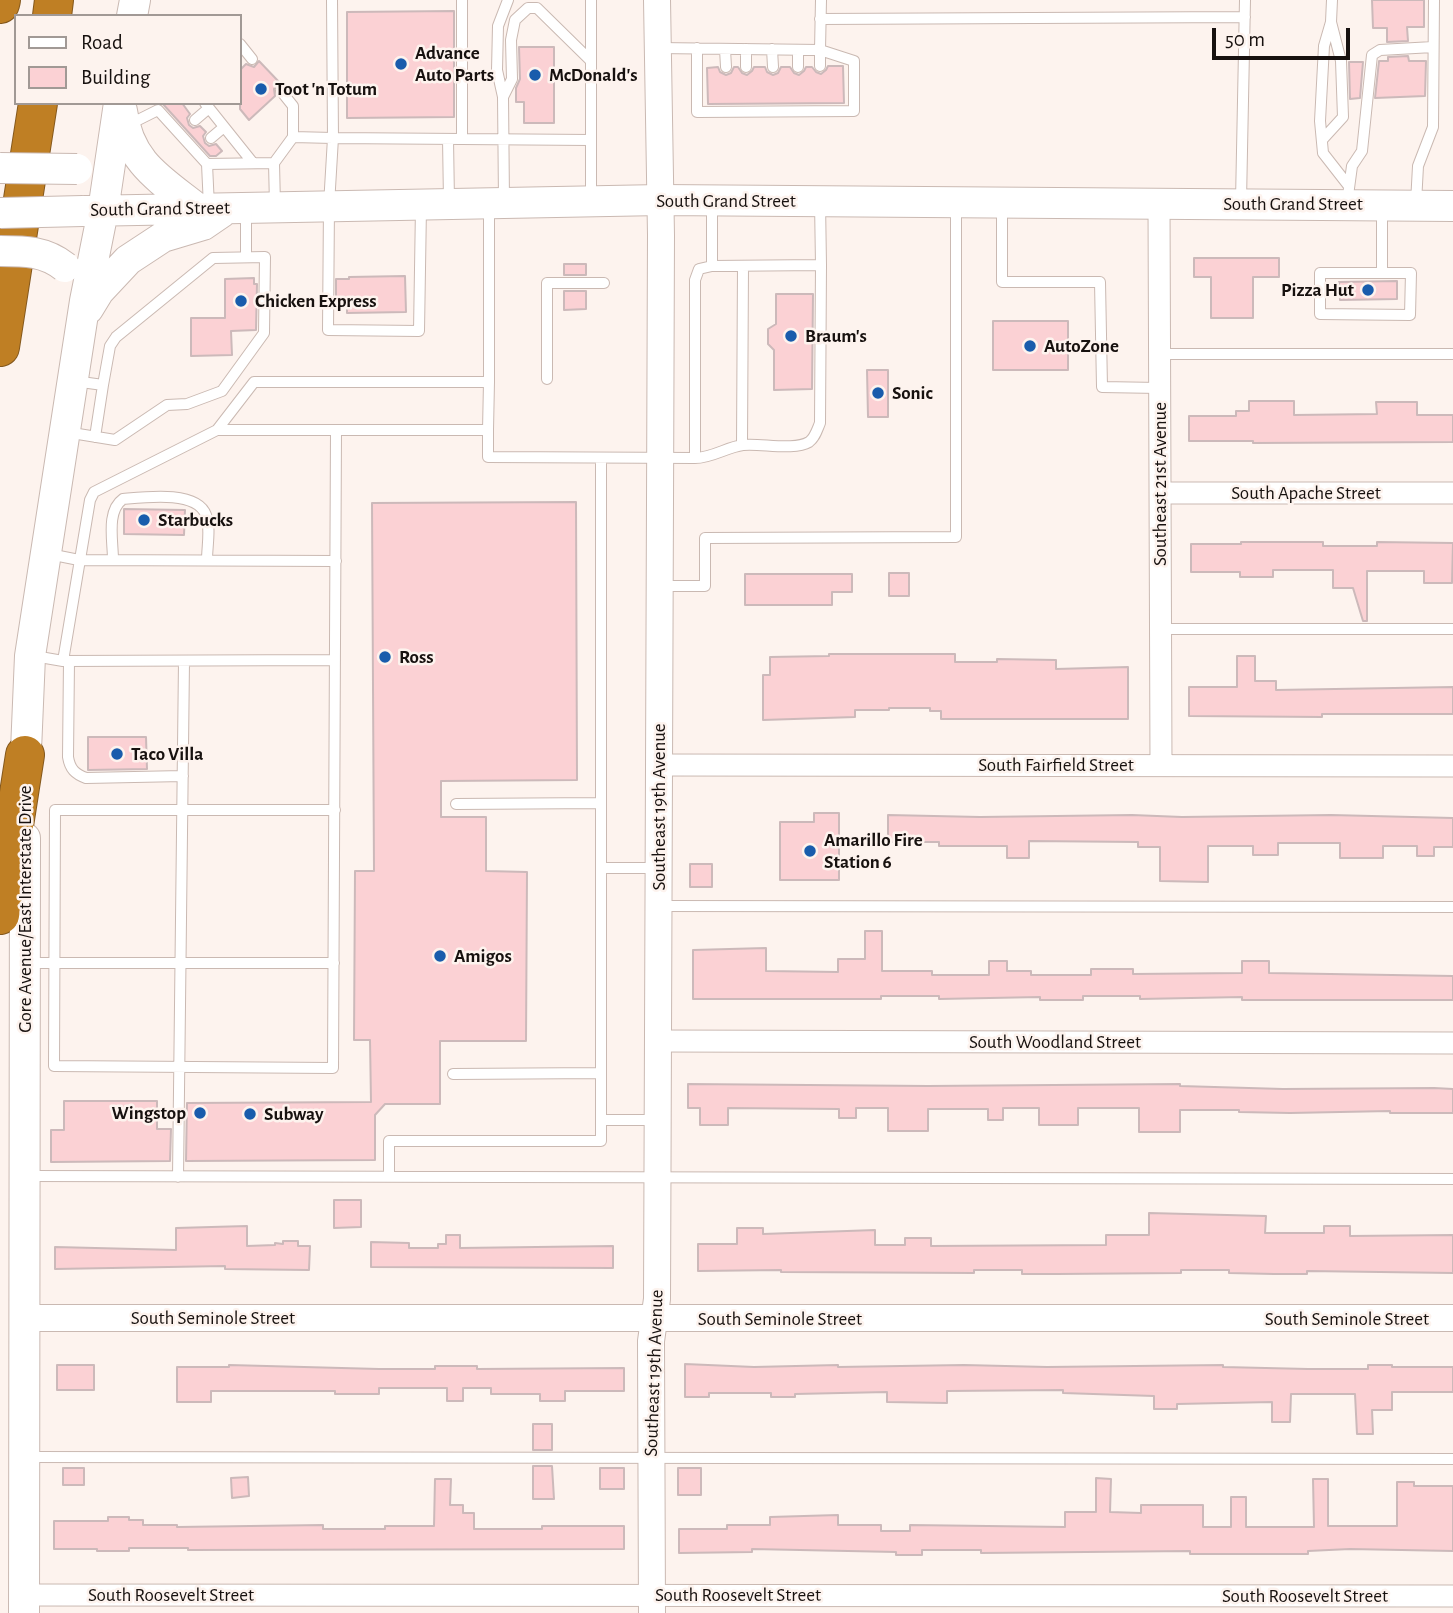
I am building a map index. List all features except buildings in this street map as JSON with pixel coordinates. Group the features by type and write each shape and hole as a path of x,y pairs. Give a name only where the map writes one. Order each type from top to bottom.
{"highway":[{"path":"0,347 38,105"},
{"path":"0,915 25,755"}],"main road":[{"path":"0,168 77,169 96,163 119,120"},
{"path":"119,120 135,153 153,176 231,208"},
{"name":"Gore Avenue/East Interstate Drive","path":"24,1604 24,1176 40,963 25,755 30,656 85,308 93,211 119,120"},
{"name":"South Grand Street","path":"0,212 661,200 1241,204 1348,195 1382,205 1453,206"},
{"path":"0,251 35,251 54,258 65,267 85,308 128,260 163,237 203,225 231,208"}],"street":[{"name":"Southeast 19th Avenue","path":"652,1604 652,1341 657,1299 658,1178 660,586 661,200 657,0"},
{"name":"Southeast 21st Avenue","path":"1159,204 1161,765"},
{"name":"South Apache Street","path":"1160,493 1453,493"},
{"name":"South Fairfield Street","path":"659,765 1453,766"},
{"name":"South Woodland Street","path":"658,1041 1453,1043"},
{"name":"South Seminole Street","path":"23,1318 1453,1318"},
{"name":"South Roosevelt Street","path":"24,1604 652,1604 1453,1596"}],"lane":[{"path":"332,0 333,138 329,205 328,330 419,331 435,204 448,139"},
{"path":"461,0 461,139"},
{"path":"508,0 498,26 498,71 503,97 504,139 497,203 488,457 703,458 742,445 799,445 815,437 820,423 820,201"},
{"path":"591,0 591,202"},
{"path":"820,66 821,0"},
{"path":"1241,204 1245,0"},
{"path":"1332,0 1331,22 1324,46 1320,121 1323,153 1348,195"},
{"path":"1416,205 1418,166 1433,127 1434,0"},
{"path":"503,97 512,79 511,40 515,20 528,8 537,8 591,61"},
{"path":"820,19 1245,17"},
{"path":"1322,140 1342,117 1341,61 1331,22"},
{"path":"242,46 252,59"},
{"path":"1348,195 1352,166 1362,151 1372,55 1380,50 1433,47"},
{"path":"658,48 697,48 820,50 854,61 854,111 819,107 726,108 697,113 697,48"},
{"path":"725,49 726,67"},
{"path":"746,49 746,67"},
{"path":"772,49 773,67"},
{"path":"799,50 799,67"},
{"path":"231,208 274,163 293,137 293,106 281,91"},
{"path":"195,120 207,106 253,163"},
{"path":"119,120 162,110 182,131 207,164 231,208 246,257"},
{"path":"211,138 224,127"},
{"path":"293,137 591,139"},
{"path":"207,164 274,163"},
{"path":"712,201 712,267"},
{"path":"660,586 705,586 705,538 956,537 956,202"},
{"path":"1003,203 1003,282 1100,282 1102,387 1159,388"},
{"path":"1382,205 1382,274"},
{"path":"66,432 95,437 115,440 167,405 187,404 222,391 264,333 265,257 213,258 116,337 110,346 95,437"},
{"path":"695,458 695,280 699,270 712,267 821,265"},
{"path":"742,445 743,266"},
{"path":"1410,273 1410,315 1320,314 1320,274 1382,274 1410,273"},
{"path":"547,379 547,283 604,283"},
{"path":"1159,354 1453,354"},
{"path":"74,381 103,385"},
{"path":"183,776 86,778 69,766 66,661 79,560 90,500 94,492 217,430 254,382 489,382"},
{"path":"217,430 488,430"},
{"path":"335,810 55,810 40,963 54,1066 333,1068 335,810 335,660 337,430"},
{"path":"389,1177 389,1141 601,1141 601,458"},
{"path":"113,560 113,517 118,503 123,499 183,498 200,505 205,511 208,519 208,560"},
{"path":"46,553 79,560 336,561"},
{"path":"1160,629 1453,629"},
{"path":"30,656 66,661 335,660"},
{"path":"178,1177 184,661"},
{"path":"456,804 601,803"},
{"path":"601,868 659,868"},
{"path":"659,906 1453,907"},
{"path":"40,963 334,963"},
{"path":"453,1074 601,1073"},
{"path":"601,1120 658,1120"},
{"path":"24,1176 1453,1179"},
{"path":"24,1457 1453,1459"}],"place":[{"name":"Advance Auto Parts","path":"401,64"},
{"name":"McDonald's","path":"535,75"},
{"name":"Toot 'n Totum","path":"261,89"},
{"name":"Pizza Hut","path":"1368,290"},
{"name":"Chicken Express","path":"241,301"},
{"name":"Braum's","path":"791,336"},
{"name":"AutoZone","path":"1030,346"},
{"name":"Sonic","path":"878,393"},
{"name":"Starbucks","path":"144,520"},
{"name":"Ross","path":"385,657"},
{"name":"Taco Villa","path":"117,754"},
{"name":"Amarillo Fire Station 6","path":"810,851"},
{"name":"Amigos","path":"440,956"},
{"name":"Wingstop","path":"200,1113"},
{"name":"Subway","path":"250,1114"}]}
